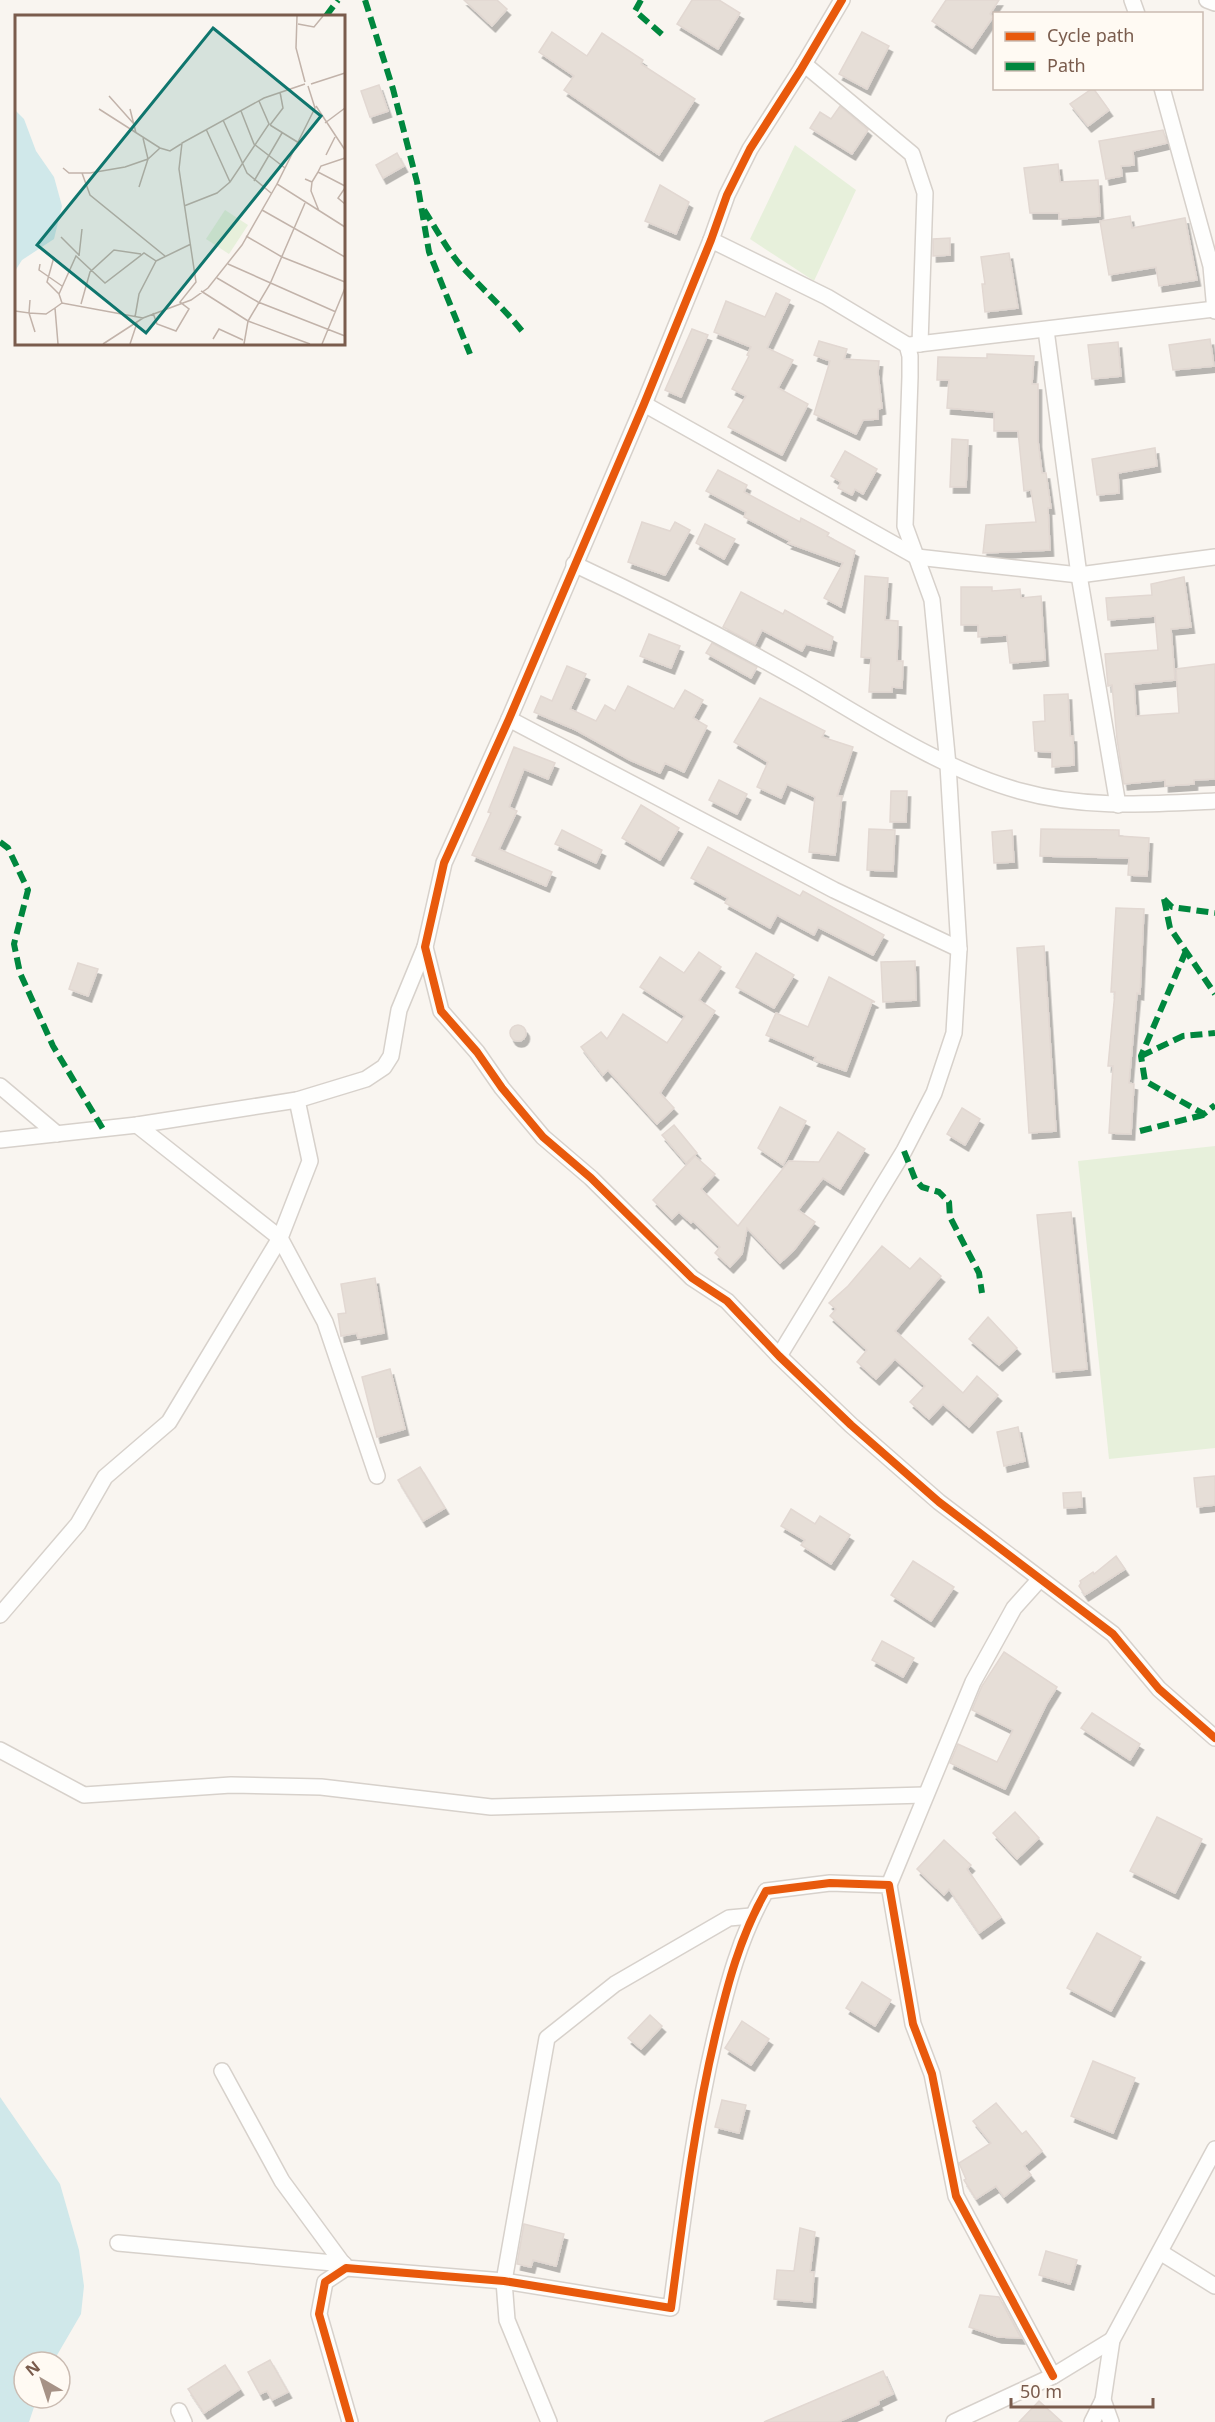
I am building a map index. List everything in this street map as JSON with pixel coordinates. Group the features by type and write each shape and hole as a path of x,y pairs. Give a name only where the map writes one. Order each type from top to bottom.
{"street":[{"path":"0,1140 137,1125 297,1100 366,1079 384,1067 391,1056 399,1010 425,946 444,863 509,719 644,404 727,195 750,149 842,0"},
{"path":"1207,0 1215,3"},
{"path":"779,1356 874,1202 934,1093 954,1033 959,949 948,765 932,600 905,526 910,377 925,193 912,154 804,64"},
{"path":"711,240 827,297 913,345 1215,310 1211,266 1163,90"},
{"path":"1046,330 1079,575 1118,805"},
{"path":"644,404 916,557 1079,575 1215,557"},
{"path":"574,564 646,597 948,765 1021,791 1052,798 1118,805 1215,801"},
{"path":"509,719 823,885 959,949"},
{"path":"425,946 441,1011 477,1052 502,1088 543,1137 591,1178 692,1278 727,1301 779,1356 851,1425 939,1502 1113,1634 1159,1689 1215,1738"},
{"path":"0,1086 57,1134"},
{"path":"0,1615 78,1524 105,1477 169,1422 280,1238 310,1161 297,1100"},
{"path":"137,1125 280,1238 326,1322 377,1476"},
{"path":"1040,1579 1014,1608 973,1682 889,1885 914,2024 932,2074 956,2196 1053,2376"},
{"path":"0,1750 84,1795 231,1785 321,1788 490,1807 925,1796"},
{"path":"118,2243 504,2282 671,2308 691,2162 707,2072 729,1978 752,1916 766,1891 830,1883 889,1885"},
{"path":"549,2422 507,2319 504,2282 547,2038 615,1984 729,1918 752,1916"},
{"path":"222,2072 282,2181 345,2266"},
{"path":"1092,2422 1103,2400 1112,2340 1215,2149"},
{"path":"1160,2252 1215,2286"},
{"path":"345,2266 325,2282 319,2314 350,2422"},
{"path":"954,2422 1053,2376 1112,2340"},
{"path":"1103,2400 1111,2422"}],"green space":[{"path":"795,145 856,190 814,281 750,239"},
{"path":"1215,1146 1215,1448 1109,1459 1078,1161"}],"water":[{"path":"0,2097 60,2184 79,2250 84,2286 81,2314 60,2350 12,2350 12,2410 33,2410 29,2422 0,2422"}],"building":[{"path":"464,0 497,0 507,9 492,26"},
{"path":"692,0 719,0 740,13 718,49 677,24"},
{"path":"946,0 999,0 990,14 993,17 972,48 932,21"},
{"path":"552,32 587,56 602,33 643,60 641,64 695,99 659,155 564,90 574,76 539,52"},
{"path":"862,32 889,46 867,89 839,74"},
{"path":"379,85 388,111 370,117 361,91"},
{"path":"1090,90 1094,90 1109,110 1088,126 1070,104"},
{"path":"840,106 868,130 852,154 810,128 820,112 831,119"},
{"path":"1163,130 1167,143 1133,151 1134,165 1121,166 1122,176 1106,179 1099,141"},
{"path":"397,153 404,166 383,178 376,165"},
{"path":"1058,164 1060,182 1098,180 1100,216 1059,219 1059,213 1030,213 1024,168"},
{"path":"660,185 689,202 676,234 645,221"},
{"path":"1130,216 1132,228 1185,218 1197,280 1159,286 1156,267 1109,275 1100,221"},
{"path":"950,238 950,255 933,256 933,239"},
{"path":"1009,253 1018,308 985,312 982,284 985,284 981,257"},
{"path":"776,293 790,300 767,348 793,360 778,388 808,404 782,455 728,427 746,396 732,389 749,356 747,355 751,347 714,332 726,301 765,317"},
{"path":"692,329 708,335 681,397 665,390"},
{"path":"1210,339 1214,366 1173,370 1169,345"},
{"path":"819,341 847,349 844,359 879,361 882,408 878,409 878,419 863,420 856,434 814,414 830,361 814,355"},
{"path":"1118,342 1121,376 1092,379 1088,345"},
{"path":"987,354 1034,356 1032,384 1038,384 1038,441 1042,473 1046,473 1051,508 1048,508 1050,550 983,553 986,525 1036,522 1031,490 1024,491 1018,431 994,431 994,412 947,408 949,380 937,380 938,357 987,358"},
{"path":"952,439 968,440 966,487 950,487"},
{"path":"1155,448 1157,466 1118,473 1119,493 1097,495 1092,459"},
{"path":"845,451 877,469 863,494 855,489 852,495 838,488 841,482 831,476"},
{"path":"718,470 747,485 744,492 800,522 801,518 829,533 827,536 855,551 841,607 824,598 843,563 788,543 790,541 744,517 746,512 706,491"},
{"path":"642,522 670,531 675,522 690,530 665,575 628,562"},
{"path":"705,524 735,539 724,559 696,543"},
{"path":"865,576 888,578 885,620 898,621 897,661 903,661 902,688 892,687 892,692 869,692 871,658 861,657"},
{"path":"1184,577 1191,627 1171,629 1175,680 1134,684 1136,716 1179,713 1176,669 1215,664 1215,779 1194,780 1194,784 1165,786 1165,780 1124,784 1112,685 1108,686 1105,654 1158,650 1155,616 1108,620 1106,598 1152,595 1151,584"},
{"path":"961,587 992,587 992,591 1020,589 1021,598 1041,596 1045,660 1010,663 1007,635 978,637 978,625 961,625"},
{"path":"741,592 783,614 785,610 833,637 830,650 806,644 802,651 762,630 755,644 723,627"},
{"path":"649,634 680,646 671,668 640,656"},
{"path":"712,643 757,667 751,678 706,653"},
{"path":"567,666 586,674 570,709 596,721 605,705 615,711 628,686 674,709 685,690 703,700 693,718 707,726 684,772 665,763 660,773 630,760 576,730 534,712 541,696 552,701"},
{"path":"1068,694 1074,765 1052,767 1052,752 1035,751 1033,722 1045,721 1044,695"},
{"path":"760,698 825,731 822,737 853,747 837,796 842,796 835,855 809,852 815,797 787,784 781,798 757,787 768,762 734,742"},
{"path":"514,747 555,763 548,779 524,769 509,807 517,811 499,849 552,872 546,886 472,855 491,813 488,812"},
{"path":"719,780 747,794 737,814 709,800"},
{"path":"891,791 907,791 906,822 890,822"},
{"path":"641,805 679,828 660,860 622,838"},
{"path":"869,829 895,830 893,871 867,870"},
{"path":"1041,829 1119,830 1119,836 1149,838 1147,876 1128,875 1129,858 1040,856"},
{"path":"562,830 602,850 596,863 555,844"},
{"path":"1012,830 1014,862 994,863 992,832"},
{"path":"708,847 800,896 803,891 884,935 873,955 818,927 814,935 777,915 770,928 725,903 728,898 691,878"},
{"path":"1116,908 1144,909 1140,994 1137,993 1129,1083 1134,1084 1131,1134 1109,1133 1113,1066 1108,1066 1115,992 1111,992"},
{"path":"1044,946 1056,1131 1029,1133 1017,948"},
{"path":"699,952 721,967 699,1000 715,1011 660,1093 674,1108 657,1124 608,1070 603,1075 581,1047 601,1032 607,1039 623,1014 667,1043 685,1016 640,987 660,957 684,973"},
{"path":"756,953 794,975 774,1008 736,987"},
{"path":"915,961 916,1000 883,1002 881,962"},
{"path":"78,963 98,969 88,996 69,989"},
{"path":"829,977 875,1002 872,1002 846,1071 814,1060 816,1057 766,1035 776,1013 808,1027"},
{"path":"515,1025 521,1025 526,1033 524,1039 515,1041 510,1036 510,1030"},
{"path":"780,1107 806,1121 783,1165 758,1148"},
{"path":"962,1108 980,1119 965,1145 947,1134"},
{"path":"674,1125 697,1153 686,1163 662,1135"},
{"path":"838,1132 865,1149 840,1189 823,1178 798,1210 815,1222 794,1250 780,1263 747,1228 742,1254 730,1267 715,1253 720,1247 693,1221 691,1223 679,1212 672,1219 653,1200 695,1156 715,1174 701,1189 738,1226 789,1161 819,1162"},
{"path":"1071,1212 1087,1369 1053,1372 1037,1215"},
{"path":"882,1246 910,1269 920,1258 941,1276 895,1331 963,1393 977,1376 998,1395 969,1427 943,1404 929,1419 910,1402 925,1386 895,1359 876,1379 857,1362 867,1350 830,1316 836,1309 829,1303 848,1286"},
{"path":"375,1278 384,1333 358,1338 357,1333 341,1336 338,1314 346,1313 341,1284"},
{"path":"988,1317 1017,1348 999,1365 969,1339"},
{"path":"390,1369 405,1429 377,1437 362,1377"},
{"path":"1018,1427 1025,1461 1004,1466 997,1432"},
{"path":"420,1467 445,1508 423,1521 398,1480"},
{"path":"1215,1476 1215,1505 1197,1507 1194,1478"},
{"path":"1081,1492 1082,1507 1064,1508 1063,1493"},
{"path":"791,1509 815,1524 820,1516 850,1535 831,1564 801,1545 805,1540 781,1526"},
{"path":"1116,1556 1125,1569 1085,1595 1079,1586 1080,1581 1093,1572 1094,1574"},
{"path":"913,1561 954,1587 931,1621 891,1595"},
{"path":"882,1641 914,1658 903,1677 872,1660"},
{"path":"1004,1652 1057,1687 1005,1789 950,1763 958,1744 997,1762 1013,1730 972,1710 982,1686"},
{"path":"1092,1713 1140,1744 1130,1760 1081,1728"},
{"path":"1015,1812 1039,1838 1017,1859 993,1833"},
{"path":"1157,1817 1202,1839 1175,1893 1130,1871"},
{"path":"944,1840 971,1865 967,1869 1001,1917 979,1933 949,1889 944,1895 917,1869"},
{"path":"1097,1933 1141,1957 1111,2011 1067,1988"},
{"path":"862,1982 891,2000 875,2026 846,2008"},
{"path":"650,2015 662,2026 641,2049 628,2038"},
{"path":"742,2021 769,2039 751,2065 725,2048"},
{"path":"1093,2061 1135,2078 1113,2133 1071,2116"},
{"path":"722,2100 746,2105 739,2133 715,2127"},
{"path":"996,2103 1022,2134 1026,2131 1042,2151 1024,2166 1031,2175 1004,2197 996,2186 976,2199 964,2180 966,2179 959,2163 991,2143 973,2121"},
{"path":"524,2224 564,2234 556,2266 533,2260 531,2267 517,2264"},
{"path":"800,2228 815,2232 810,2272 814,2272 812,2302 774,2299 777,2270 794,2271"},
{"path":"1046,2251 1077,2260 1070,2284 1039,2275"},
{"path":"980,2295 999,2297 1021,2338 998,2337 969,2327"},
{"path":"270,2360 288,2392 272,2400 267,2391 260,2394 248,2372"},
{"path":"225,2365 240,2389 204,2413 188,2389"},
{"path":"883,2371 893,2394 878,2401 879,2404 838,2422 764,2422"},
{"path":"1039,2401 1062,2422 1019,2422"}],"marked path":[{"path":"327,15 338,0"},
{"path":"365,0 393,89 417,182 429,252 470,354"},
{"path":"641,0 635,11 664,36"},
{"path":"424,210 458,262 522,331"},
{"path":"0,842 8,848 28,890 14,944 20,973 53,1046 103,1129"},
{"path":"1164,899 1170,928 1215,994"},
{"path":"1164,899 1172,907 1215,913"},
{"path":"1186,951 1141,1056 1145,1081 1204,1114 1215,1105"},
{"path":"1141,1056 1183,1036 1215,1033"},
{"path":"1140,1131 1207,1114"},
{"path":"904,1151 915,1179 922,1187 939,1192 949,1202 950,1217 979,1273 982,1293"}],"cycle path":[{"path":"842,0 750,149 727,195 644,404 509,719 444,863 425,947 441,1011 477,1052 502,1088 543,1137 591,1178 692,1278 727,1301 779,1356 851,1425 939,1502 1113,1634 1159,1689 1215,1738"},
{"path":"350,2422 319,2314 325,2282 346,2268 504,2281 671,2308 701,2104 720,2018 742,1944 766,1891 830,1883 889,1885 913,2024 932,2074 956,2196 1053,2376"}]}
